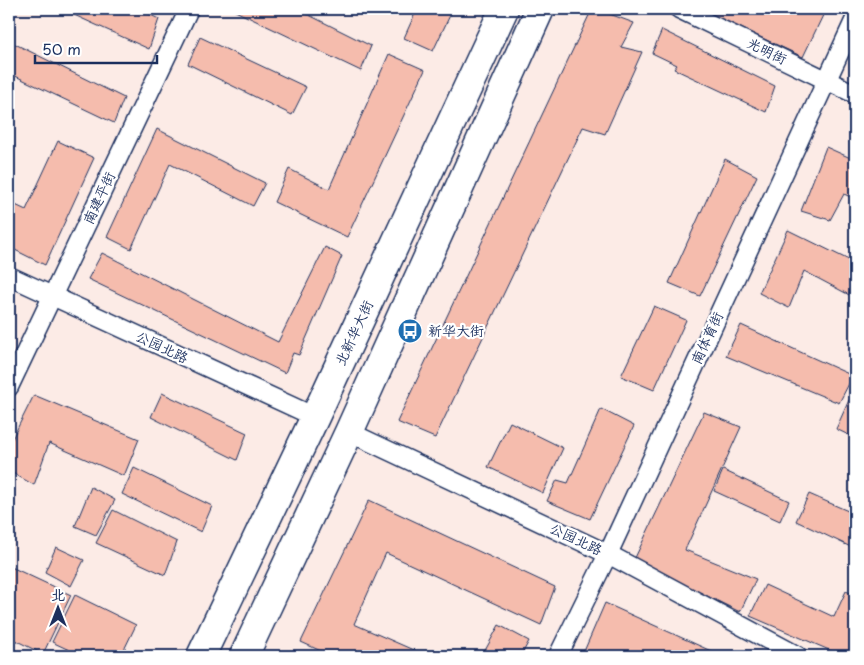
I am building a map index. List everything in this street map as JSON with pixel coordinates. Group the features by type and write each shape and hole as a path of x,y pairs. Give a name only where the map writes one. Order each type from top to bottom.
{"main road":[{"name":"北新华大街","path":"200,656 315,417 504,9"},
{"path":"244,656 349,432 540,9"}],"street":[{"name":"南建平街","path":"9,387 189,9"},
{"name":"光明街","path":"679,9 855,94"},
{"name":"南体育街","path":"558,656 608,554 855,19"},
{"name":"公园北路","path":"9,276 315,417"},
{"name":"公园北路","path":"349,432 608,554 798,656"}],"building":[{"path":"61,9 138,9 159,19 149,49"},
{"path":"231,9 297,9 371,46 361,71"},
{"path":"417,9 453,9 433,51 404,38"},
{"path":"592,9 634,23 621,47 642,52 605,134 583,127 435,438 397,422"},
{"path":"699,9 826,9 803,57"},
{"path":"662,30 775,86 766,112 674,69 677,65 652,53"},
{"path":"200,37 306,87 292,115 188,64"},
{"path":"9,41 124,98 114,123 9,73"},
{"path":"389,54 425,70 347,237 274,202 289,169 329,189"},
{"path":"157,129 265,183 253,206 170,164 131,249 107,237"},
{"path":"58,141 94,158 45,265 9,247 9,202 26,210"},
{"path":"826,147 855,160 855,199 844,194 830,220 801,211"},
{"path":"725,159 757,176 700,296 669,283"},
{"path":"788,230 855,263 855,298 804,271 789,308 759,293"},
{"path":"325,247 342,256 299,355 293,353 285,373 88,279 102,253 278,342"},
{"path":"654,306 686,320 654,390 621,376"},
{"path":"741,325 853,376 839,403 726,356"},
{"path":"162,393 247,433 237,460 151,417"},
{"path":"34,395 139,439 124,476 49,443 34,485 9,471 9,445"},
{"path":"849,400 855,403 855,438 836,429"},
{"path":"601,409 634,426 590,519 547,501 557,480 568,483"},
{"path":"704,412 741,427 685,550 756,579 740,612 634,560"},
{"path":"510,422 563,448 543,493 488,467"},
{"path":"134,468 212,506 201,532 122,494"},
{"path":"723,470 789,501 780,521 714,491"},
{"path":"91,487 115,500 96,535 75,526"},
{"path":"809,494 855,514 855,549 796,521"},
{"path":"369,500 555,587 541,625 386,553 354,624 427,656 332,656 301,642"},
{"path":"113,510 177,542 165,575 96,543"},
{"path":"56,547 84,560 71,586 45,572"},
{"path":"9,566 71,595 43,654 9,637"},
{"path":"765,585 834,617 846,591 855,595 855,651 852,656 843,656 750,616"},
{"path":"75,595 136,625 121,656 82,656 52,642"},
{"path":"605,603 722,656 582,656"},
{"path":"499,625 529,641 521,656 482,656"}],"place":[{"name":"新华大街","path":"410,331"}]}
